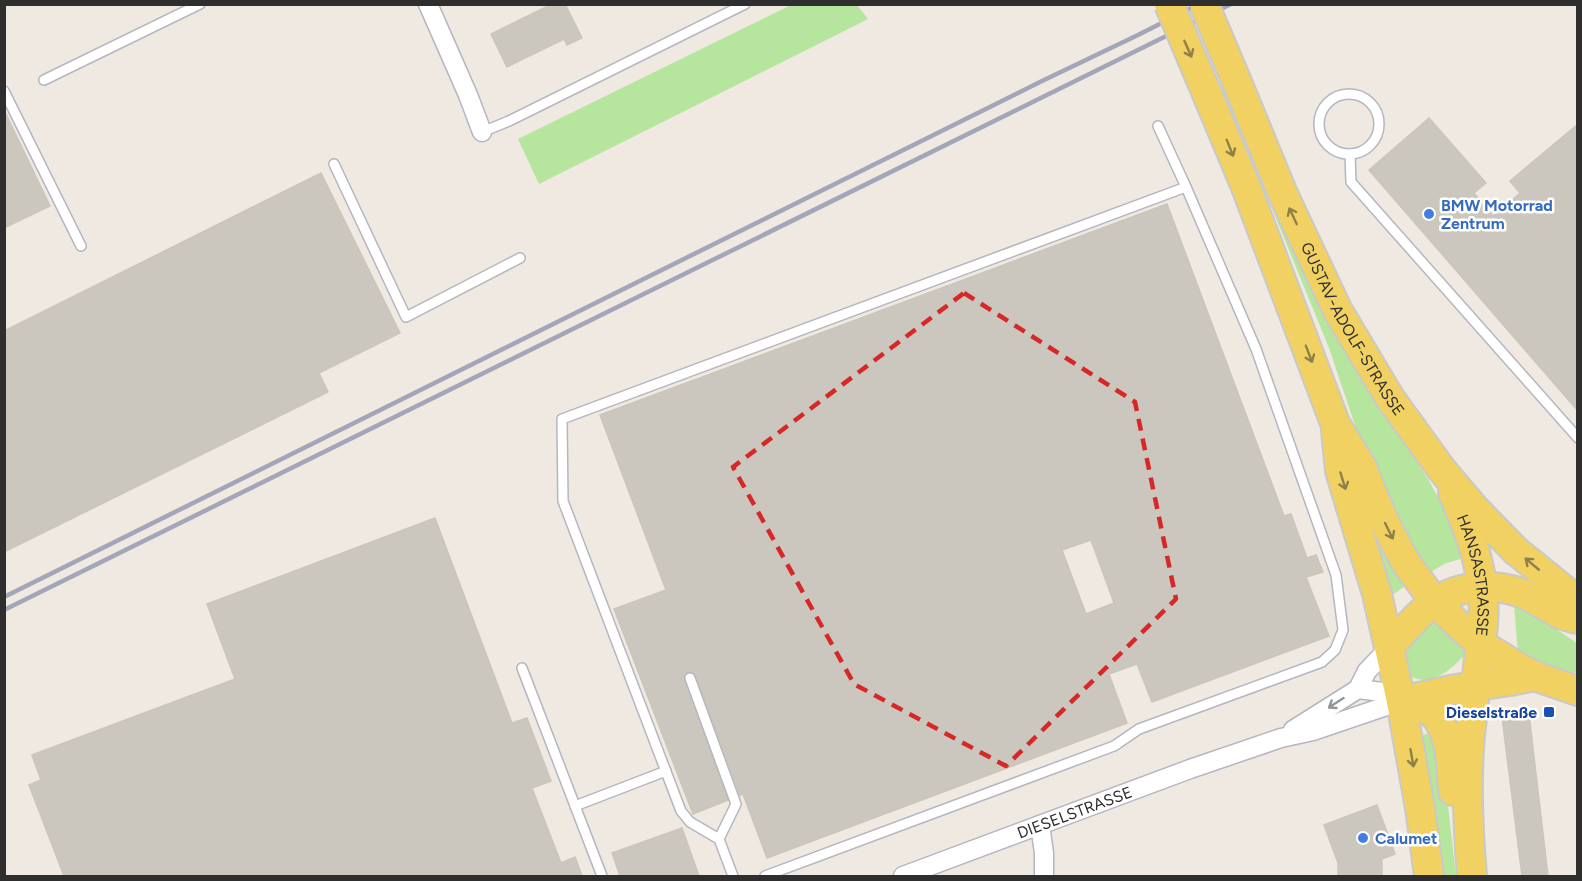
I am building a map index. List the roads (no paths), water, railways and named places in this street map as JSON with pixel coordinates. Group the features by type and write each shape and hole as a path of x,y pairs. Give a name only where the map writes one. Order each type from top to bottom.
{"main road":[{"path":"1168,4 1250,198 1335,423 1362,467 1396,545 1417,579 1435,602 1481,644 1510,663 1536,676 1578,692"},
{"name":"GUSTAV-ADOLF-STRASSE","path":"1204,4 1283,194 1338,311 1390,398 1442,470 1476,510 1516,551 1578,601"},
{"path":"1335,423 1340,471 1366,554 1390,647 1420,808 1429,876"},
{"name":"HANSASTRASSE","path":"1442,470 1469,532 1482,587 1484,620 1468,762 1469,847 1472,876"},
{"path":"1390,647 1416,618 1435,602 1463,590 1482,587 1505,589 1523,594 1558,614 1578,619"},
{"path":"1401,701 1476,685 1536,676"},
{"name":"HANSASTRASSE","path":"1401,701 1434,714 1443,730 1451,762 1454,798 1469,847"}],"street":[{"path":"428,4 482,132"},
{"name":"DIESELSTRASSE","path":"1281,738 1358,689 1367,672 1390,647"},
{"path":"1358,689 1382,692 1401,701"},
{"name":"DIESELSTRASSE","path":"903,876 1190,769 1401,701"},
{"path":"1040,825 1044,876"}],"lane":[{"path":"44,80 200,4"},
{"path":"482,132 509,121 745,4"},
{"path":"4,91 81,246"},
{"path":"1345,94 1364,98 1376,113 1378,122 1378,131 1374,140 1359,152 1350,154 1340,153 1324,141 1319,122 1321,112 1327,104 1345,94"},
{"path":"765,876 1114,746 1139,729 1322,662 1335,650 1343,630 1336,576 1256,349 1158,126"},
{"path":"1350,154 1351,182 1578,438"},
{"path":"333,164 406,317 520,258"},
{"path":"733,876 719,839 690,822 681,811 563,501 562,419 1186,187"},
{"path":"522,668 602,876"},
{"path":"690,678 736,804 719,839"},
{"path":"575,806 666,771"},
{"path":"792,867 795,876"}],"railway":[{"path":"4,597 1199,4"},
{"path":"4,610 1231,4"}],"place":[{"name":"BMW Motorrad Zentrum","path":"1429,214"},
{"name":"Dieselstraße","path":"1549,712"},
{"name":"Calumet","path":"1363,838"}]}
